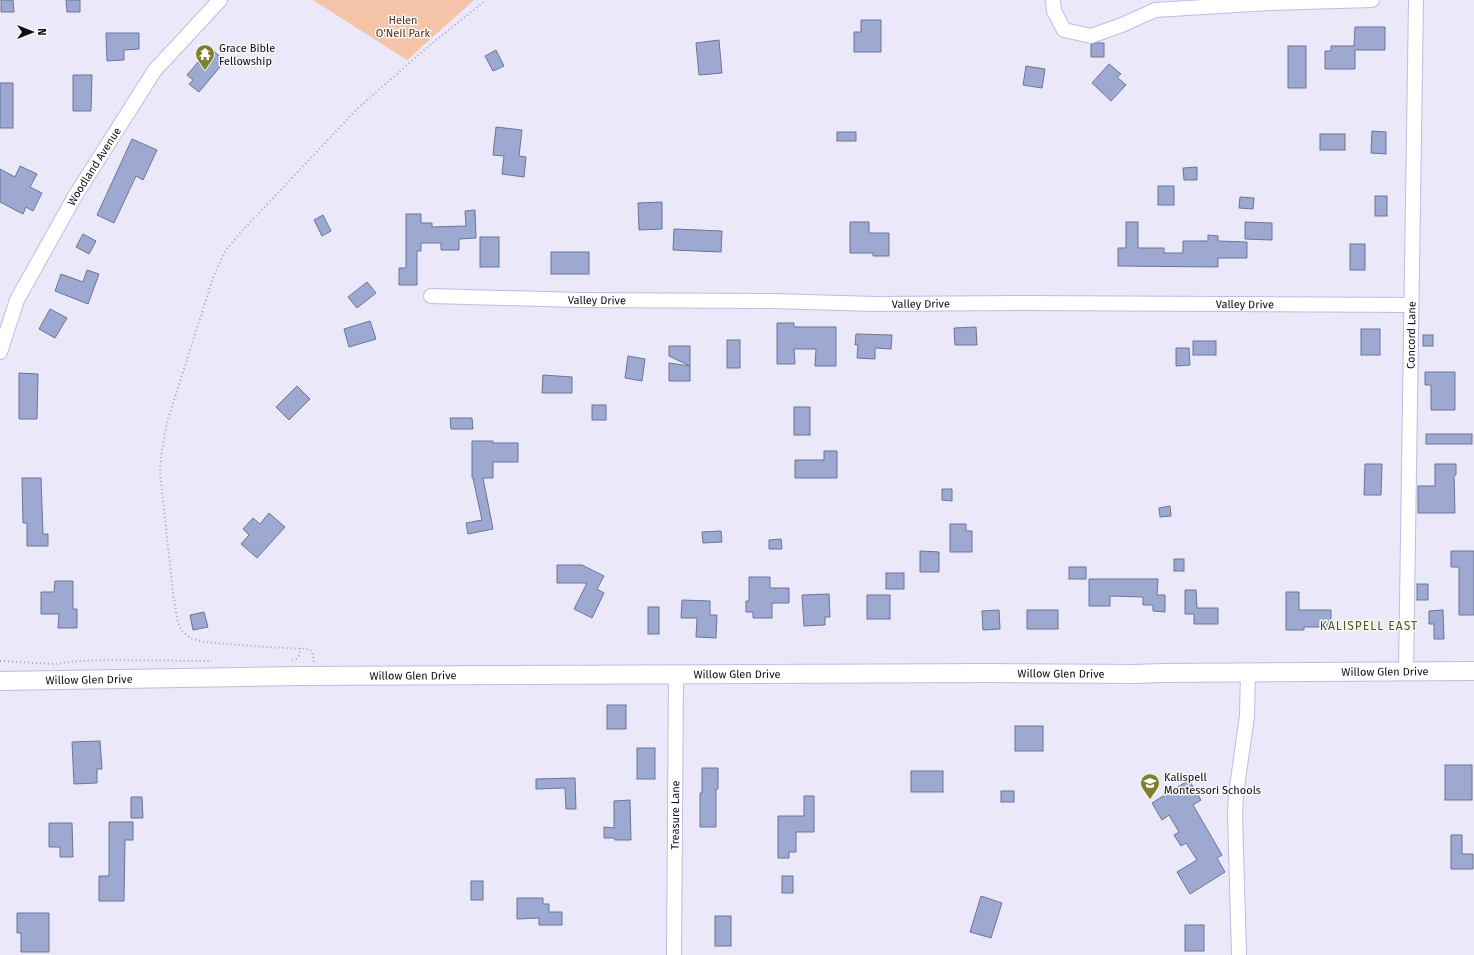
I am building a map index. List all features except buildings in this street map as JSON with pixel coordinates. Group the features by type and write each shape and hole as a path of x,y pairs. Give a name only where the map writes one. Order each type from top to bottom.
{"main road":[{"name":"Willow Glen Drive","path":"0,681 314,676 989,673 1135,674 1474,671"}],"street":[{"name":"Woodland Avenue","path":"0,352 17,300 79,190 154,70 220,0"},
{"path":"1053,0 1054,11 1064,30 1091,36 1155,10 1269,3 1372,0"},
{"name":"Concord Lane","path":"1406,671 1416,0"},
{"name":"Valley Drive","path":"431,296 579,300 771,301 875,304 1032,303 1411,305"},
{"path":"1239,955 1235,815 1236,794 1247,716 1248,672"},
{"name":"Treasure Lane","path":"674,955 676,674"}],"path":[{"path":"314,676 314,655 312,651 307,649 204,642 190,638 181,630 177,618 173,593 160,472 161,456 167,422 214,275 226,250 241,232 358,108 430,45 486,0"},
{"path":"291,660 296,660 300,655 300,648"},
{"path":"0,661 55,664 98,660 213,661"}],"green space":[{"name":"Helen O'Neil Park","path":"313,0 474,0 407,60"}],"place":[{"name":"Grace Bible Fellowship","path":"205,71"},
{"name":"Kalispell Montessori Schools","path":"1150,800"}],"district":[{"name":"KALISPELL EAST","path":"1369,626"}]}
